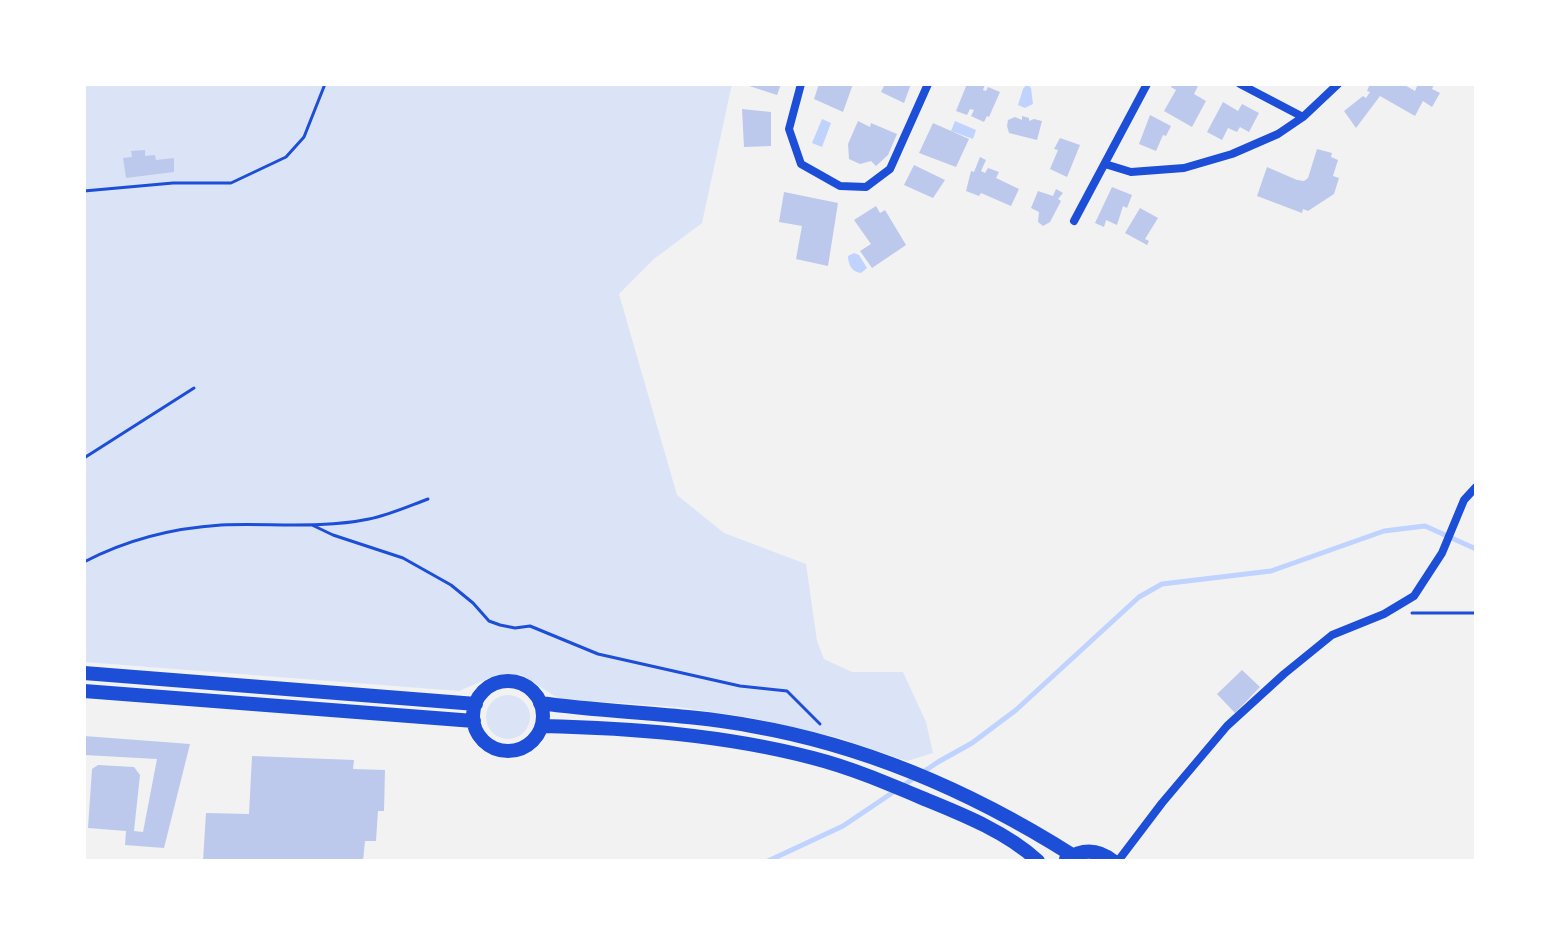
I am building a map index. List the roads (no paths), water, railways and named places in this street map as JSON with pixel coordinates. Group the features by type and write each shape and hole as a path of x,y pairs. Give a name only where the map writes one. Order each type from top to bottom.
{"main road":[{"path":"84,673 476,704"},
{"path":"508,681 525,685 540,703 542,726 537,737 528,745 506,751 484,742 474,721 476,704 491,686 508,681"},
{"path":"84,691 474,721"},
{"path":"540,703 751,725 853,749 971,796 1068,858 1083,851 1095,852 1115,861"},
{"path":"542,726 695,735 811,757 864,774 959,813 1038,861"}],"street":[{"path":"801,84 789,129 801,164 840,186 866,187 890,169 928,84"},
{"path":"1074,221 1147,84"},
{"path":"1240,84 1303,117"},
{"path":"1105,164 1131,172 1184,168 1232,154 1278,134 1303,117 1338,84"},
{"path":"1115,861 1227,726 1284,674 1332,635 1384,614 1414,596 1442,553 1464,500 1476,487"}],"water":[{"path":"1027,84 1031,88 1033,104 1025,108 1018,105"},
{"path":"822,119 831,123 822,147 812,143"},
{"path":"955,121 976,130 973,139 951,131"},
{"path":"854,253 859,255 867,268 861,273 853,270 849,262 848,256"}],"waterway":[{"path":"768,861 843,826 938,762 972,743 1016,710 1139,597 1162,584 1271,571 1384,531 1425,526 1476,549"}]}
